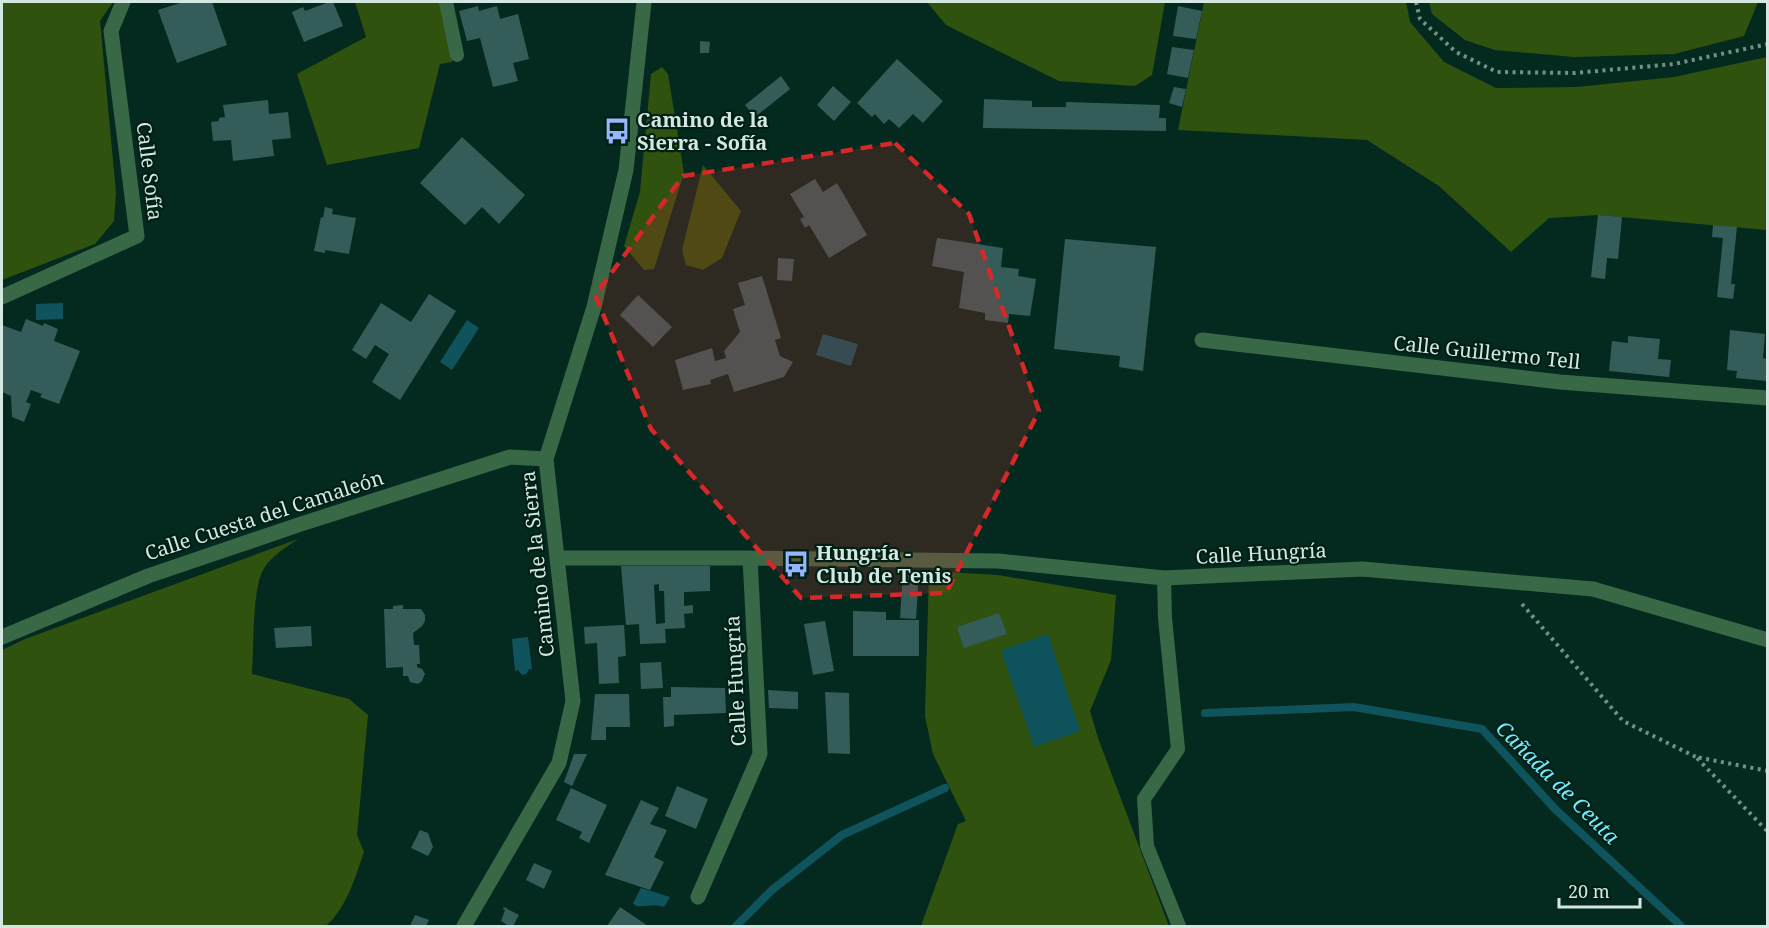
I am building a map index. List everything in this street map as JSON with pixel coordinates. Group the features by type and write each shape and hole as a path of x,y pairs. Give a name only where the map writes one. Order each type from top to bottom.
{"street":[{"name":"Calle Sofía","path":"2,297 137,236 111,31 123,2"},
{"name":"Camino de la Sierra","path":"464,927 559,763 573,701 546,459 594,307 627,170 644,2"},
{"name":"Calle Guillermo Tell","path":"1202,340 1560,382 1767,399"},
{"name":"Calle Cuesta del Camaleón","path":"2,637 148,576 297,525 510,457 546,459"},
{"name":"Calle Hungría","path":"558,558 998,561 1164,578 1362,569 1593,589 1767,640"},
{"name":"Calle Hungría","path":"698,897 760,754 750,558"}],"lane":[{"path":"446,2 457,55"},
{"path":"1164,578 1165,618 1178,749 1144,799 1147,846 1179,927"}],"path":[{"path":"1416,2 1420,19 1456,52 1497,72 1575,73 1674,64 1767,44"},
{"path":"1501,581 1623,721 1696,757 1767,771"},
{"path":"1696,757 1767,832"}],"highlighted area":[{"path":"895,143 969,214 1039,411 946,593 801,598 651,429 595,295 683,176"}],"green space":[{"path":"2,2 113,2 100,21 116,193 114,221 95,244 2,280"},
{"path":"355,2 440,2 452,62 440,64 419,148 327,165 297,74 366,37"},
{"path":"927,2 1165,2 1152,75 1135,86 1059,81 946,25"},
{"path":"1204,2 1406,2 1410,22 1444,62 1496,88 1577,87 1674,77 1767,57 1767,230 1598,215 1549,218 1511,252 1439,186 1367,140 1178,130"},
{"path":"1429,2 1758,2 1744,36 1674,54 1574,57 1495,50 1465,40 1432,14"},
{"path":"662,67 668,74 684,173 654,269 644,270 624,246 640,192 651,74"},
{"path":"703,165 741,211 722,258 703,270 686,265 682,250"},
{"path":"298,539 270,561 259,579 255,605 252,674 349,699 368,715 357,835 364,852 340,910 326,926 2,926 2,650 25,639"},
{"path":"929,571 998,575 1116,595 1111,660 1090,711 1098,738 1169,926 921,926 958,824 966,821 933,754 925,716"}],"water":[{"path":"63,303 63,319 36,320 36,304"},
{"path":"467,320 479,328 452,370 440,362"},
{"path":"823,334 858,344 851,366 816,355"},
{"path":"1048,634 1080,731 1034,747 1001,650"},
{"path":"528,637 532,669 522,675 518,670 515,671 512,639"},
{"path":"641,888 670,897 664,907 636,906 633,903"}],"building":[{"path":"183,2 212,2 227,45 177,63 158,10"},
{"path":"333,2 343,26 304,42 292,12 303,7 305,11"},
{"path":"478,6 479,11 497,6 500,19 518,14 529,59 513,63 518,81 493,87 480,38 467,41 459,11"},
{"path":"1178,6 1202,11 1196,39 1173,36"},
{"path":"700,41 710,42 709,53 700,53"},
{"path":"1172,47 1194,50 1188,78 1167,74"},
{"path":"897,59 943,101 923,123 913,114 899,128 889,119 884,124 875,114 872,117 857,103"},
{"path":"781,76 790,89 755,117 745,105"},
{"path":"833,86 851,102 834,121 817,105"},
{"path":"1174,87 1186,89 1182,107 1169,103"},
{"path":"984,99 1032,101 1032,107 1066,107 1066,102 1160,105 1159,118 1166,118 1166,131 983,128"},
{"path":"268,100 269,114 288,112 291,138 272,140 274,156 233,161 231,140 213,141 211,122 225,117 223,105"},
{"path":"462,137 525,195 499,224 482,207 465,225 420,183"},
{"path":"815,179 823,192 837,183 867,235 829,258 809,225 805,228 800,219 804,217 790,194"},
{"path":"325,207 333,209 332,214 356,218 349,254 325,250 325,253 314,251"},
{"path":"1598,215 1622,217 1618,259 1607,258 1605,279 1591,277"},
{"path":"1713,225 1737,227 1731,284 1735,284 1733,299 1717,297 1723,238 1712,237"},
{"path":"937,238 1003,248 1001,267 1019,269 1018,276 1036,279 1030,316 1009,314 1008,323 985,320 985,313 959,308 964,272 932,266"},
{"path":"1065,239 1156,247 1143,371 1119,367 1120,356 1054,349"},
{"path":"778,258 794,259 792,281 777,280"},
{"path":"762,276 781,338 775,340 780,356 793,362 784,377 734,392 728,374 710,380 711,384 683,390 675,360 712,348 715,361 726,358 724,351 740,332 733,309 745,305 738,283"},
{"path":"429,294 456,311 400,400 372,382 389,354 375,345 366,359 352,350 381,303 411,322"},
{"path":"638,295 672,327 653,347 620,315"},
{"path":"26,319 58,329 54,341 80,351 59,404 40,397 42,394 31,390 26,402 31,404 24,422 12,417 11,396 2,392 2,325 21,332"},
{"path":"1730,330 1765,334 1763,358 1767,359 1767,381 1736,378 1737,371 1727,370"},
{"path":"1628,336 1660,339 1658,359 1671,360 1669,377 1609,371 1612,341 1628,343"},
{"path":"621,566 710,566 710,591 684,592 684,606 693,605 693,613 684,614 685,628 665,629 666,643 640,644 639,624 626,625","holes":["659,584 659,591 664,591 665,623 656,624 654,585"]},
{"path":"903,571 919,571 916,619 900,618"},
{"path":"403,605 403,609 421,609 425,615 422,626 413,633 414,645 419,645 420,664 417,664 417,667 425,674 418,684 410,682 408,676 403,676 403,667 386,668 384,609 393,609 393,606"},
{"path":"853,611 886,612 886,620 919,620 919,656 853,656"},
{"path":"999,613 1007,634 964,648 957,627"},
{"path":"825,621 834,671 813,675 804,624"},
{"path":"624,625 626,656 618,657 619,683 599,684 597,643 585,644 584,627"},
{"path":"311,626 312,646 276,648 274,628"},
{"path":"661,662 663,688 641,689 640,663"},
{"path":"671,687 725,688 726,713 674,715 674,726 664,727 663,697 671,697"},
{"path":"768,690 798,692 798,709 769,708"},
{"path":"825,692 849,693 850,754 828,753"},
{"path":"595,694 629,694 630,727 606,727 606,740 591,740"},
{"path":"574,754 587,754 572,786 564,782"},
{"path":"677,786 708,799 696,829 665,816"},
{"path":"571,788 607,805 589,843 579,838 582,832 556,820"},
{"path":"641,800 659,808 650,824 667,830 654,857 664,862 650,890 605,875"},
{"path":"420,830 428,833 433,847 428,856 411,848"},
{"path":"534,863 552,871 544,889 526,880"},
{"path":"504,907 519,915 513,926 501,921"},
{"path":"620,907 648,926 607,926"},
{"path":"415,915 429,920 426,926 410,926"}],"waterway":[{"name":"Cañada de Ceuta","path":"1205,713 1354,707 1482,729 1555,809 1681,926"},
{"name":"Cañada de Ceuta","path":"736,926 772,890 842,835 945,788"}],"place":[{"name":"Camino de la Sierra - Sofía","path":"617,131"},
{"name":"Hungría - Club de Tenis","path":"796,564"}]}
